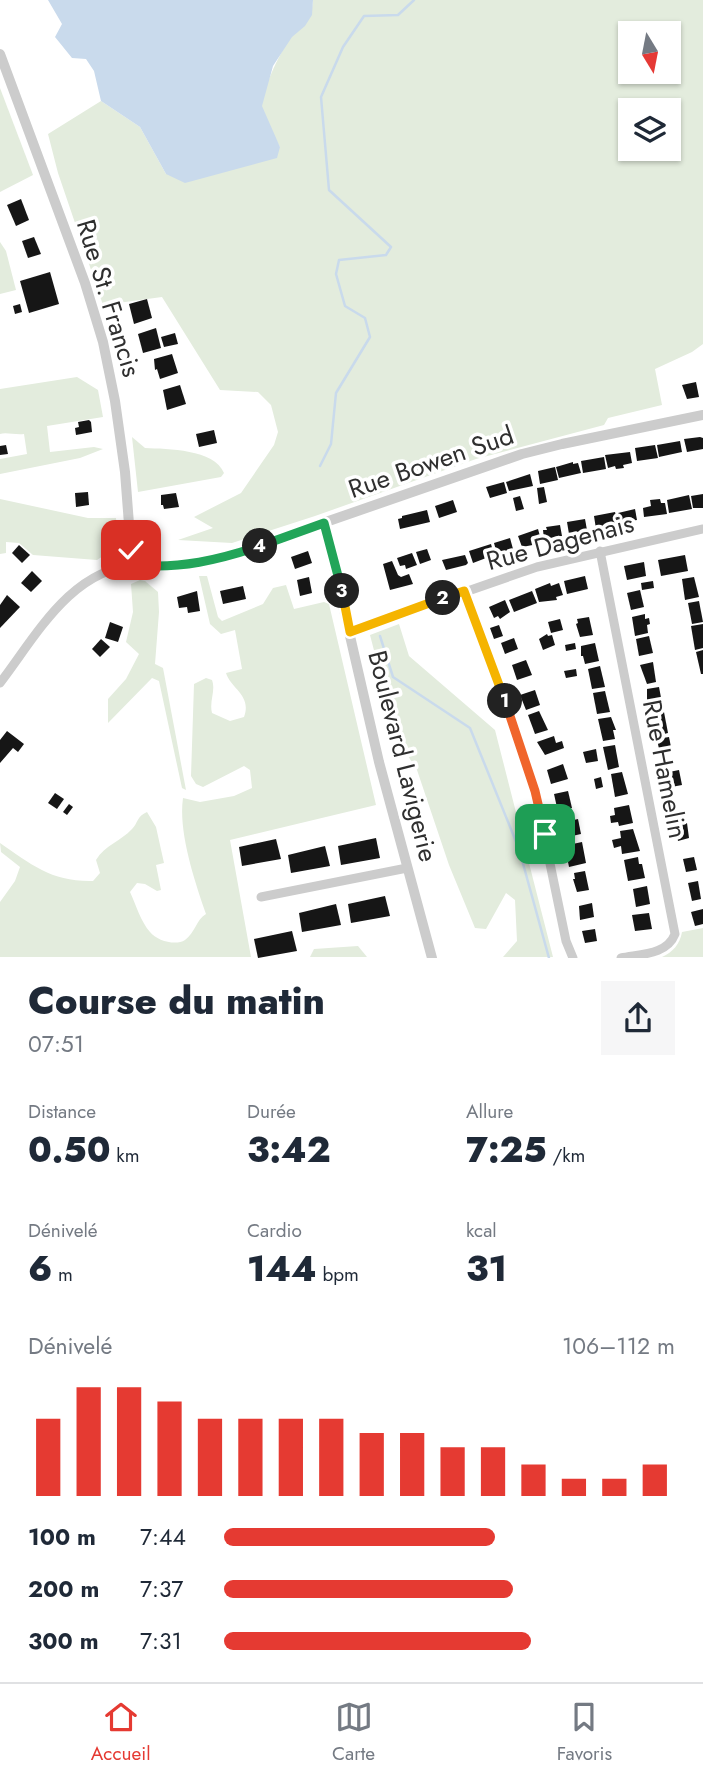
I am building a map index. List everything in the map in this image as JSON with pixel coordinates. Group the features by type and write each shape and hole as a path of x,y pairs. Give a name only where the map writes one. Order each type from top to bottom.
{"street":[{"name":"Rue St. Francis","path":"0,54 85,283 103,342 119,426 131,550 136,565"},
{"name":"Rue Bowen Sud","path":"136,565 177,566 222,558 522,454 562,443 703,415"},
{"name":"Boulevard Lavigerie","path":"324,523 379,762 432,957"},
{"name":"Rue Dagenais","path":"350,632 537,567 703,529"},
{"name":"Rue Hamelin","path":"600,551 675,934 672,942 657,951 621,957"},
{"path":"0,683 61,603 76,589 106,570 136,565"},
{"path":"464,591 517,733 535,791 566,942 573,957"},
{"path":"261,897 407,868"}],"green space":[{"path":"313,0 703,0 703,344 655,369 662,405 608,418 604,425 476,459 232,543 178,540 213,528 194,517 241,493 274,445 278,432 271,405 258,392 220,390 162,297 103,305 58,173 48,134 101,101 140,127 166,174 280,147 265,116 263,100 268,81 283,50 311,13"},
{"path":"0,88 33,175 0,192"},
{"path":"0,242 6,251 16,290 0,294"},
{"path":"77,377 98,390 103,417 47,426 50,452 94,447 103,449 80,458 0,474 0,459 27,454 24,434 0,434 0,389"},
{"path":"132,437 145,448 201,455 219,465 224,473 221,477 138,492"},
{"path":"0,499 88,518 116,518 118,546 97,560 33,555 19,543 6,542 6,553 0,554"},
{"path":"199,576 207,576 218,617 222,621 263,604 273,588 286,585 294,609 324,602 329,604 376,805 230,840 251,957 0,957 0,902 15,881 20,867 1,852 0,843 43,871 66,879 93,881 100,873 96,860 108,847 128,833 147,812 156,827 164,863 156,865 161,890 137,883 130,892 144,923 157,938 177,943 188,937 206,914 185,841 183,798 200,802 234,796 252,788 250,770 244,766 203,787 196,784 191,776 194,684 206,678 212,680 212,713 230,721 244,717 246,709 243,698 226,673 242,669 235,630 221,634 210,624"},
{"path":"140,580 158,592 155,664 163,668 186,790 182,788 159,681 152,678 108,723 108,699 126,679 139,654 126,642 133,612 131,584"},
{"path":"399,624 409,656 495,730 553,957 503,957 517,941 515,900 506,893 486,929 475,928 449,865 417,770 397,739 370,635"},
{"path":"703,928 703,957 662,957 675,947 682,932"},
{"path":"358,946 367,957 310,957 314,949"}],"water":[{"path":"48,0 313,0 312,15 305,26 292,37 273,66 262,106 280,147 277,158 185,183 166,174 140,127 101,101 94,71 86,59 72,58 55,37 62,24"}],"building":[{"path":"21,199 29,220 16,226 7,205"},
{"path":"34,237 41,254 28,258 22,241"},
{"path":"50,272 59,304 29,313 20,281"},
{"path":"147,299 152,318 134,324 129,304"},
{"path":"20,304 22,312 15,314 13,306"},
{"path":"156,328 161,348 143,353 138,334"},
{"path":"175,333 178,344 164,347 161,337"},
{"path":"172,354 178,373 160,379 157,369 155,370 154,359"},
{"path":"696,382 699,397 687,399 682,385"},
{"path":"180,385 186,404 167,410 163,390"},
{"path":"89,420 92,432 76,435 78,422"},
{"path":"214,430 217,443 199,447 196,434"},
{"path":"703,438 703,449 687,452 684,439"},
{"path":"680,441 682,452 659,457 657,445"},
{"path":"6,445 8,454 0,455 0,446"},
{"path":"655,445 658,458 637,461 635,448"},
{"path":"630,452 632,463 623,465 624,468 608,468 605,455"},
{"path":"604,457 606,469 583,473 581,461"},
{"path":"578,463 581,473 559,478 556,467"},
{"path":"555,467 558,480 540,484 538,471"},
{"path":"530,474 533,486 509,491 506,482"},
{"path":"504,482 507,493 490,498 486,487"},
{"path":"544,487 547,502 539,504 537,488"},
{"path":"88,492 89,505 76,507 75,493"},
{"path":"176,493 179,507 164,509 161,495"},
{"path":"703,494 703,508 693,508 691,496"},
{"path":"689,495 692,509 669,513 667,500"},
{"path":"520,496 524,509 516,511 513,498"},
{"path":"660,499 661,503 665,503 667,514 644,517 643,508 651,506 650,500"},
{"path":"453,500 457,512 439,518 435,506"},
{"path":"635,509 637,520 620,523 618,513"},
{"path":"427,510 430,522 400,529 398,519 402,516"},
{"path":"615,512 618,524 596,529 594,516"},
{"path":"585,519 587,530 569,534 567,522"},
{"path":"560,525 562,536 544,539 543,530 547,530 546,527"},
{"path":"538,529 541,540 537,541 538,544 522,547 518,536"},
{"path":"510,538 513,549 497,554 494,543"},
{"path":"491,544 494,555 473,563 469,551"},
{"path":"19,545 30,555 22,563 12,553"},
{"path":"427,549 431,560 420,564 416,552"},
{"path":"308,551 312,563 295,569 291,557"},
{"path":"412,553 417,565 406,569 405,565 400,566 397,558"},
{"path":"465,555 468,563 466,565 446,570 442,560"},
{"path":"685,555 688,571 661,576 658,560"},
{"path":"392,561 398,575 401,577 409,574 413,584 390,590 383,564"},
{"path":"644,562 646,576 627,580 624,566"},
{"path":"32,571 42,581 31,592 21,583"},
{"path":"585,576 588,589 567,594 564,581"},
{"path":"309,577 312,593 300,596 297,580"},
{"path":"694,577 699,597 685,600 682,579"},
{"path":"653,581 654,588 642,590 641,583"},
{"path":"550,583 551,586 559,583 563,595 556,597 557,600 539,602 535,589"},
{"path":"243,586 246,599 223,604 220,591"},
{"path":"640,590 644,607 631,610 627,593"},
{"path":"197,591 200,611 188,613 187,607 179,608 177,597"},
{"path":"532,591 537,603 514,612 509,600"},
{"path":"7,595 20,607 0,628 0,605"},
{"path":"505,600 510,612 500,619 498,616 494,618 489,607"},
{"path":"699,601 703,622 692,624 688,603"},
{"path":"645,614 645,619 649,618 650,624 647,625 648,633 635,636 632,617"},
{"path":"589,617 593,635 580,637 577,619"},
{"path":"560,619 563,630 551,633 548,622"},
{"path":"110,622 123,627 118,642 105,638"},
{"path":"703,624 703,648 695,650 691,626"},
{"path":"499,625 503,636 494,639 490,628"},
{"path":"547,634 552,635 555,645 543,650 539,639"},
{"path":"649,636 653,653 639,656 636,639"},
{"path":"514,638 518,649 505,654 501,643"},
{"path":"101,639 110,647 100,657 92,649"},
{"path":"575,643 576,649 566,651 565,645"},
{"path":"595,643 599,661 585,664 581,656 581,646"},
{"path":"703,650 703,674 701,674 696,652"},
{"path":"526,660 532,675 517,680 512,665"},
{"path":"653,662 656,682 647,684 640,665"},
{"path":"600,666 605,687 592,689 588,669"},
{"path":"576,669 577,676 566,678 564,671"},
{"path":"659,687 663,708 651,710 650,705 647,706 647,689"},
{"path":"535,690 540,705 526,710 520,695"},
{"path":"605,691 610,712 597,714 593,693"},
{"path":"539,711 548,730 535,734 528,715"},
{"path":"664,712 668,733 656,736 652,714"},
{"path":"611,717 616,730 613,730 615,739 603,741 598,719"},
{"path":"7,731 24,744 18,752 13,748 0,763 0,740"},
{"path":"554,736 556,743 562,741 564,748 545,755 537,742"},
{"path":"669,737 672,752 660,754 657,739"},
{"path":"615,745 619,767 608,770 603,747"},
{"path":"596,749 598,761 586,763 583,752"},
{"path":"563,764 568,779 551,784 547,770"},
{"path":"679,770 682,785 666,788 663,786 661,777 665,776 664,773"},
{"path":"622,772 628,794 615,797 611,774"},
{"path":"601,777 603,787 596,789 594,779"},
{"path":"568,791 572,808 558,812 554,794"},
{"path":"55,793 64,799 57,809 48,803"},
{"path":"69,804 73,807 67,815 63,812"},
{"path":"629,805 633,823 619,826 618,822 611,823 610,816 615,815 614,808"},
{"path":"578,819 581,834 563,838 560,823"},
{"path":"687,823 689,838 678,841 677,836 673,836 671,826"},
{"path":"633,829 640,851 622,854 621,846 614,848 612,840 621,838 620,831"},
{"path":"376,838 380,858 341,865 338,846"},
{"path":"276,839 281,859 242,866 239,847"},
{"path":"582,842 586,863 569,867 567,857 571,856 568,845"},
{"path":"325,846 330,866 291,873 288,855"},
{"path":"638,857 645,878 628,881 624,860"},
{"path":"694,857 697,870 686,872 683,859"},
{"path":"585,871 589,890 577,892 574,873"},
{"path":"698,881 701,899 692,901 688,883"},
{"path":"647,886 650,904 636,907 633,889"},
{"path":"385,896 390,916 351,923 348,904"},
{"path":"592,903 594,917 580,920 579,906"},
{"path":"336,904 341,925 302,932 299,913"},
{"path":"703,909 703,924 695,926 691,912"},
{"path":"649,913 652,929 635,931 632,915"},
{"path":"595,929 597,941 585,943 582,931"},
{"path":"292,931 297,951 258,958 254,939"}],"waterway":[{"path":"320,466 331,444 336,393 370,337 365,318 345,306 336,274 339,260 386,255 391,247 329,190 321,97 343,47 364,16 398,15 414,0"},
{"path":"380,636 393,677 470,728 519,849 549,958"}],"route":[{"path":"131,550 136,565 177,566 222,558 324,523 350,632 464,591 517,733 545,834"}]}
